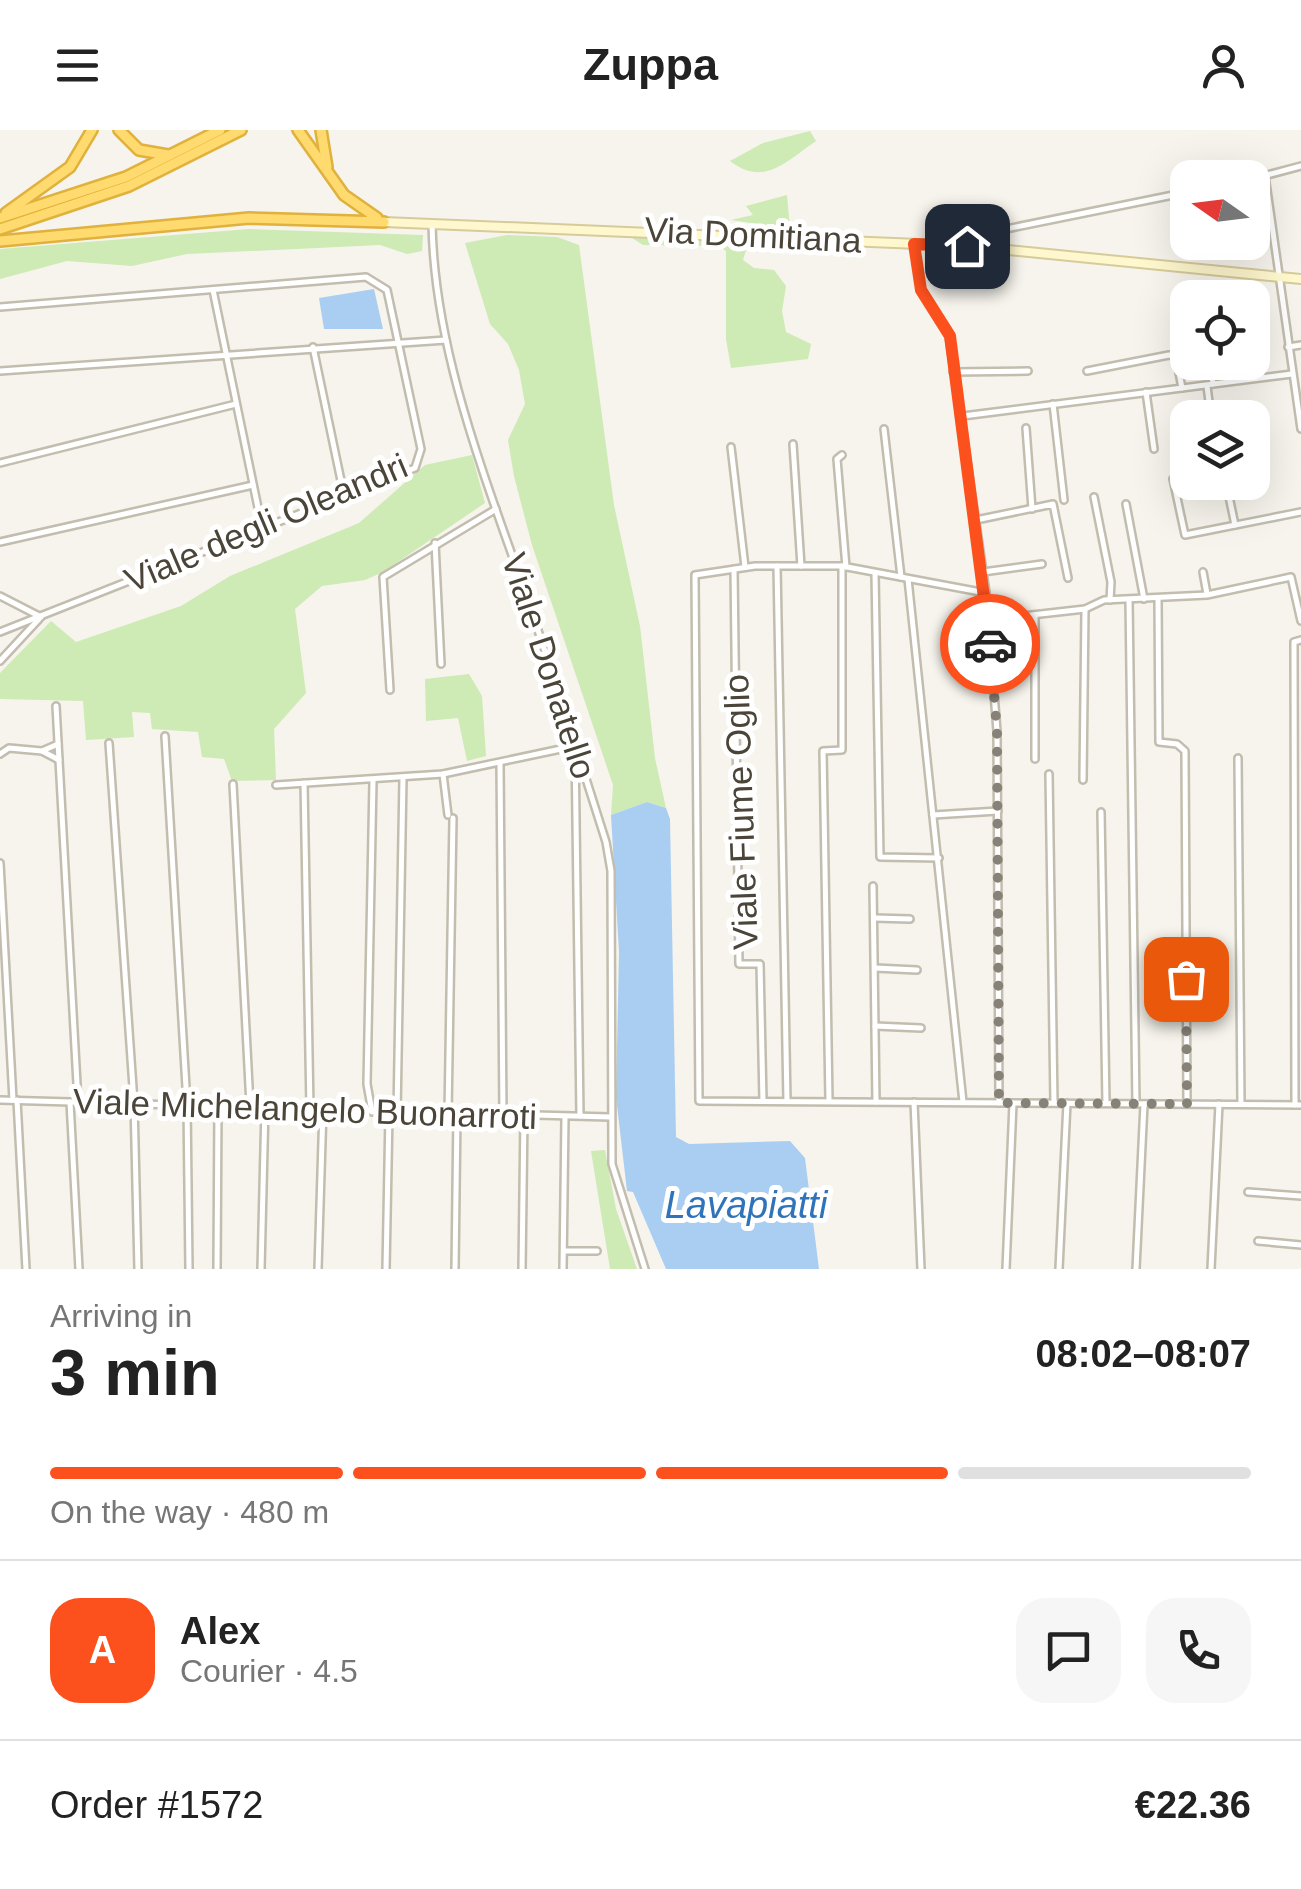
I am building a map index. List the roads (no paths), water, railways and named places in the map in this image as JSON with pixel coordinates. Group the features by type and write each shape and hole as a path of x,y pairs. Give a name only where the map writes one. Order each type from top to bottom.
{"highway":[{"path":"0,217 70,167 92,130"},
{"path":"119,130 139,150 171,156"},
{"path":"0,217 109,184 220,130"},
{"path":"0,229 130,186 241,130"},
{"path":"298,130 328,174 360,210 384,222"},
{"path":"322,130 328,174"},
{"path":"0,241 248,218 384,222"}],"street":[{"path":"1270,175 1301,166"},
{"path":"929,244 1170,196"},
{"path":"1270,204 1301,429"},
{"name":"Via Domitiana","path":"384,222 929,244 1301,279"},
{"name":"Viale Donatello","path":"432,223 432,270 446,340 496,509 606,842 611,871 610,1117 618,1191 645,1269"},
{"path":"914,244 921,290 950,336 986,593 998,811 999,1103"},
{"path":"0,307 377,280 387,290 396,342"},
{"path":"213,290 229,352 262,526"},
{"path":"0,371 229,352 446,340"},
{"name":"Viale degli Oleandri","path":"0,632 415,468 420,461 396,342"},
{"path":"1288,347 1301,345"},
{"path":"313,347 344,495"},
{"path":"1088,371 1172,355 1182,388"},
{"path":"953,372 1028,371"},
{"path":"962,416 1292,374"},
{"path":"1210,380 1210,400"},
{"path":"1146,392 1154,449"},
{"path":"0,463 236,404"},
{"path":"1053,404 1064,500"},
{"path":"1026,428 1032,509"},
{"path":"884,430 939,858 964,1102"},
{"path":"792,444 801,566"},
{"path":"731,446 745,568"},
{"path":"828,1101 823,751 842,750 844,567 836,460 842,455"},
{"path":"0,542 253,485"},
{"path":"1094,497 1111,582 1110,600"},
{"path":"1177,500 1185,534 1301,512"},
{"path":"1229,500 1234,525"},
{"path":"976,520 1053,504 1068,578"},
{"path":"1126,504 1144,600"},
{"path":"390,690 383,577 496,509"},
{"path":"435,544 441,664"},
{"path":"983,572 1042,564"},
{"path":"986,593 844,567 777,566 695,575 699,1101 1298,1105 1294,642 1301,640"},
{"path":"777,566 786,1101"},
{"name":"Viale Fiume Oglio","path":"734,569 740,964 760,964 762,1101"},
{"path":"875,572 880,857 939,858"},
{"path":"1203,572 1207,594"},
{"path":"988,620 1084,609 1110,600 1207,594 1290,577 1301,620"},
{"path":"0,596 41,617 0,660"},
{"path":"1129,600 1136,1104"},
{"path":"1158,600 1159,742 1177,744 1185,751 1187,1104"},
{"path":"1083,780 1084,609"},
{"path":"1034,614 1036,758"},
{"path":"56,706 78,1102"},
{"path":"165,736 187,1104 189,1269"},
{"path":"109,743 134,1102 138,1269"},
{"path":"42,751 58,744"},
{"path":"276,785 443,774 576,746 580,1116"},
{"path":"0,754 10,748 42,751 59,760"},
{"path":"1238,758 1241,1104"},
{"path":"500,763 503,1115"},
{"path":"443,774 450,817 448,1114"},
{"path":"1049,774 1054,1103"},
{"path":"386,1269 402,778"},
{"path":"372,1112 367,1084 373,779"},
{"path":"304,782 310,1108"},
{"path":"233,784 250,1105"},
{"path":"933,815 998,811"},
{"path":"1101,812 1106,1103"},
{"path":"0,863 26,1269"},
{"path":"873,886 876,1102"},
{"path":"874,918 910,919"},
{"path":"874,968 917,970"},
{"path":"875,1026 921,1028"},
{"name":"Viale Michelangelo Buonarroti","path":"0,1100 610,1117"},
{"path":"70,1102 79,1269"},
{"path":"914,1102 921,1269"},
{"path":"1006,1269 1014,1103"},
{"path":"1059,1269 1067,1103"},
{"path":"217,1269 218,1104"},
{"path":"1136,1269 1144,1104"},
{"path":"1211,1269 1219,1104"},
{"path":"262,1269 265,1106"},
{"path":"318,1269 323,1110"},
{"path":"455,1269 457,1114"},
{"path":"522,1269 524,1115"},
{"path":"564,1269 565,1116"},
{"path":"1248,1192 1301,1196"},
{"path":"1258,1242 1301,1245"},
{"path":"564,1251 597,1252"}],"water":[{"path":"374,289 383,329 324,329 319,298"},
{"name":"Lavapiatti","path":"647,802 666,808 670,819 676,1137 689,1144 790,1141 805,1158 819,1269 666,1269 633,1192 627,1191 616,1097 619,952 611,815"}]}
